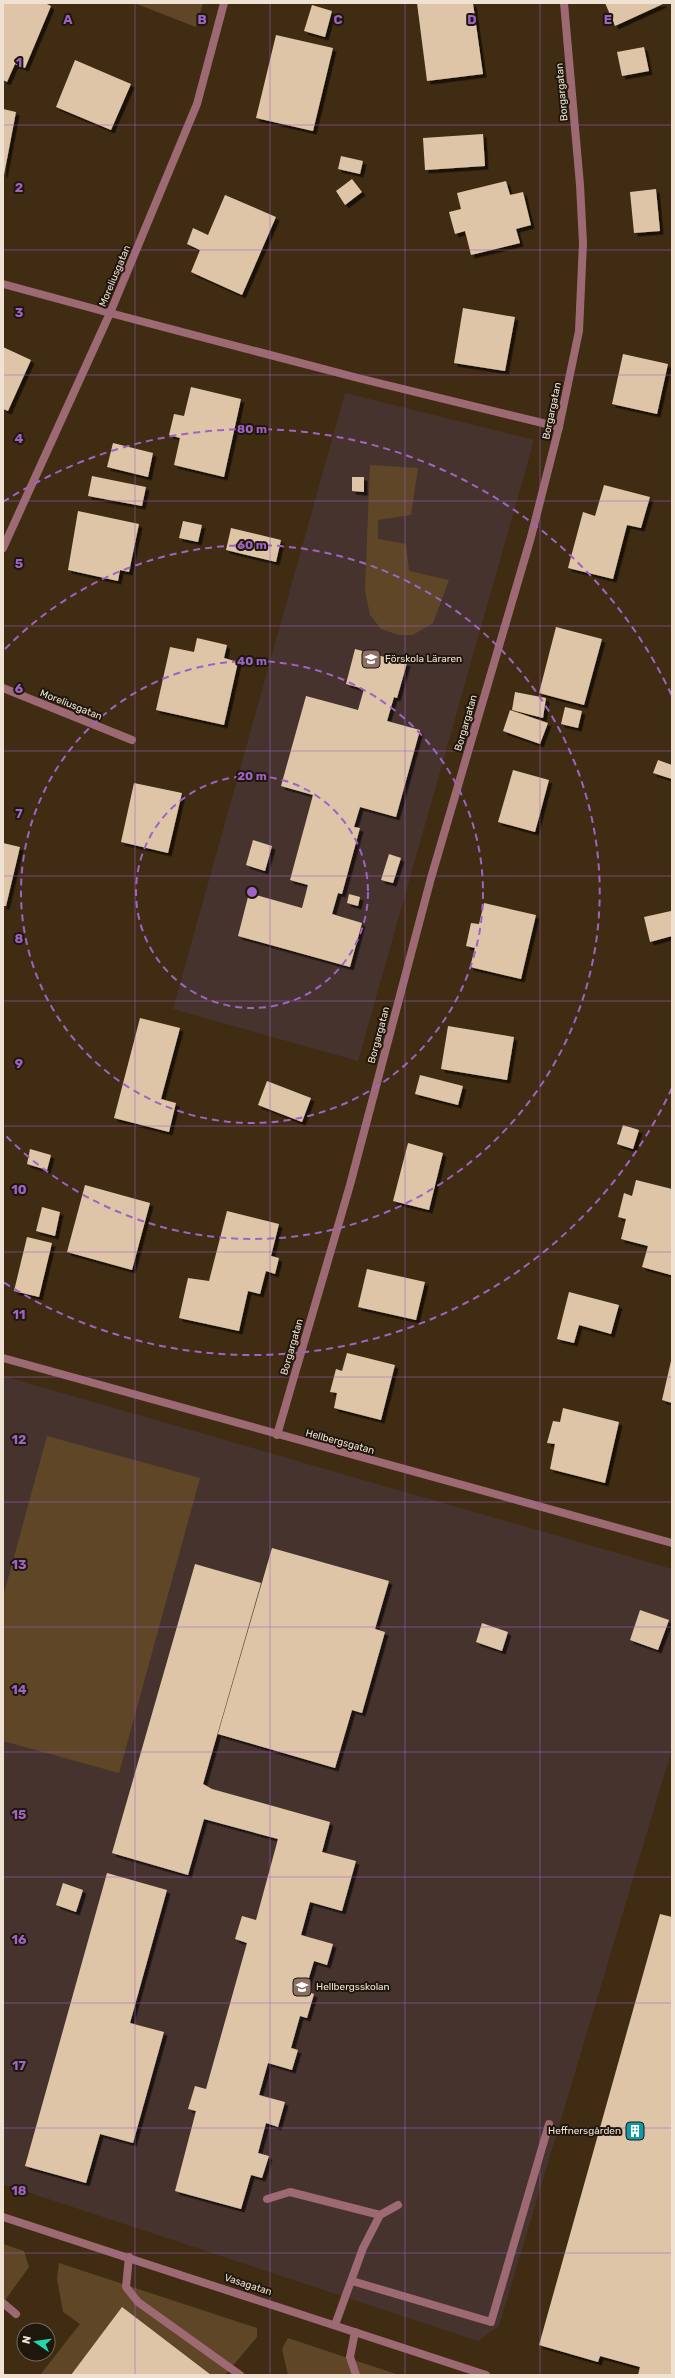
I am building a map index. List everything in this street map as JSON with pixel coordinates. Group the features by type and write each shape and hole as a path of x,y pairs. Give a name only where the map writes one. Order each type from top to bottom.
{"street":[{"name":"Moreliusgatan","path":"3,548 110,312 198,104 224,3"},
{"name":"Borgargatan","path":"277,1435 350,1184 431,878 531,537 559,427 579,331 583,243 580,185 564,3"},
{"path":"3,284 358,378 559,427"},
{"name":"Moreliusgatan","path":"3,688 132,740"},
{"name":"Hellbergsgatan","path":"3,1358 672,1543"},
{"path":"352,2281 490,2322 549,2124"},
{"path":"267,2199 290,2192 380,2215"},
{"path":"335,2325 363,2248 380,2215 398,2205"},
{"name":"Vasagatan","path":"3,2217 130,2257 486,2375"},
{"path":"130,2257 126,2287 138,2302 240,2375"},
{"path":"3,2303 16,2314"},
{"path":"355,2332 350,2357 356,2375"}],"shaded area":[{"path":"134,3 203,3 196,27"},
{"name":"Förskola Läraren","path":"345,393 534,440 358,1061 173,1009"},
{"path":"370,465 418,468 411,515 378,520 378,539 406,544 409,571 449,580 433,623 413,635 399,635 381,629 370,615 365,590"},
{"name":"Hellbergsskolan","path":"3,1376 672,1569 672,1749 499,2326 478,2341 3,2184"},
{"path":"47,1436 200,1478 119,1773 3,1741 3,1597"},
{"path":"3,2244 24,2251 29,2267 3,2303"},
{"path":"59,2263 257,2328 257,2337 225,2375 40,2375 50,2362 56,2362 56,2355 80,2324 63,2312 57,2279"},
{"path":"288,2338 399,2375 288,2375 282,2349"}],"building":[{"path":"3,3 45,3 51,6 25,68 15,64 7,82 3,80"},
{"path":"417,3 473,3 483,74 427,81"},
{"path":"605,3 663,3 663,4 615,26"},
{"path":"312,5 332,11 325,37 304,31"},
{"path":"276,35 333,48 313,131 256,118"},
{"path":"644,47 649,71 622,76 617,52"},
{"path":"75,60 131,84 111,130 56,107"},
{"path":"3,109 16,112 4,175 3,174"},
{"path":"483,134 485,166 425,170 423,138"},
{"path":"341,156 363,161 360,174 338,169"},
{"path":"352,179 362,192 345,205 336,191"},
{"path":"506,181 510,195 523,192 531,225 516,229 520,243 471,255 465,231 455,234 449,212 461,209 457,193"},
{"path":"656,189 660,231 634,233 630,192"},
{"path":"225,195 276,217 242,295 191,272 200,250 187,244 193,228 208,235"},
{"path":"463,308 515,317 505,371 454,363"},
{"path":"3,347 31,360 8,411 3,409"},
{"path":"623,354 668,364 657,414 612,404"},
{"path":"191,387 241,399 224,477 174,465 180,438 169,435 174,414 184,416"},
{"path":"113,443 153,453 148,477 107,467"},
{"path":"92,476 146,487 142,506 88,496"},
{"path":"352,477 364,477 364,492 352,491"},
{"path":"604,485 650,497 641,528 627,525 613,579 568,568 583,512 595,516"},
{"path":"78,511 139,524 129,572 120,570 118,581 68,570"},
{"path":"183,521 202,525 198,542 179,538"},
{"path":"231,528 281,540 276,562 226,550"},
{"path":"556,627 602,639 584,705 539,693"},
{"path":"197,638 227,645 224,658 238,662 224,725 156,710 170,647 194,652"},
{"path":"355,649 407,663 397,698 394,697 387,721 420,730 396,817 360,807 354,827 360,828 342,894 338,893 332,914 362,923 350,967 238,936 249,893 302,908 308,885 290,880 313,795 281,786 306,696 358,710 364,689 346,684"},
{"path":"515,692 546,698 543,718 512,710"},
{"path":"565,707 582,711 578,728 561,724"},
{"path":"510,710 548,723 540,744 503,731"},
{"path":"658,760 672,765 672,779 653,773"},
{"path":"513,770 549,780 535,832 498,822"},
{"path":"134,783 182,793 168,853 121,842"},
{"path":"253,840 272,846 265,871 246,865"},
{"path":"3,843 20,847 6,906 3,906"},
{"path":"389,854 401,858 393,883 381,880"},
{"path":"349,894 360,897 358,906 347,903"},
{"path":"484,903 536,915 521,979 470,967 475,948 466,946 471,923 479,924"},
{"path":"671,911 672,936 650,942 644,917"},
{"path":"140,1018 180,1028 161,1099 176,1103 169,1132 114,1118"},
{"path":"448,1026 514,1037 507,1080 441,1069"},
{"path":"420,1075 463,1086 458,1105 415,1094"},
{"path":"267,1081 311,1098 302,1122 258,1105"},
{"path":"623,1125 639,1130 633,1149 617,1144"},
{"path":"408,1143 443,1153 429,1210 393,1201"},
{"path":"30,1149 51,1155 47,1170 27,1164"},
{"path":"636,1180 672,1189 671,1275 642,1267 648,1246 621,1239 626,1219 618,1217 624,1193 632,1196"},
{"path":"85,1185 150,1203 132,1270 67,1252"},
{"path":"42,1207 60,1212 55,1236 36,1231"},
{"path":"227,1211 279,1224 271,1256 279,1258 275,1274 266,1271 260,1294 248,1291 239,1331 179,1318 188,1278 209,1281"},
{"path":"27,1237 52,1243 39,1297 14,1291"},
{"path":"367,1269 425,1282 416,1320 358,1307"},
{"path":"569,1292 619,1305 611,1334 579,1325 574,1343 557,1339"},
{"path":"347,1353 395,1365 381,1420 334,1408 337,1393 330,1392 336,1369 342,1371"},
{"path":"672,1361 672,1403 662,1400"},
{"path":"563,1408 619,1422 605,1483 550,1469 555,1444 547,1443 553,1421 560,1422"},
{"path":"272,1548 389,1581 375,1629 385,1632 362,1713 352,1710 335,1768 218,1734"},
{"path":"195,1564 261,1583 203,1784 212,1789 330,1822 322,1852 356,1861 342,1911 310,1902 301,1935 333,1944 327,1965 314,1961 305,1991 314,1994 307,2018 300,2016 291,2048 298,2050 292,2070 268,2063 259,2095 285,2102 278,2127 266,2123 258,2153 269,2156 262,2178 251,2175 241,2209 175,2191 196,2111 188,2109 195,2086 206,2089 247,1943 235,1939 242,1916 256,1920 278,1839 204,1819 188,1875 112,1853"},
{"path":"640,1610 669,1620 658,1650 630,1640"},
{"path":"482,1623 508,1632 502,1651 476,1642"},
{"path":"107,1873 167,1890 130,2023 164,2032 133,2143 100,2134 86,2183 25,2166"},
{"path":"63,1883 83,1890 76,1912 56,1905"},
{"name":"Heffnersgården","path":"660,1914 672,1917 672,2375 638,2375 640,2367 600,2356 598,2362 539,2345"},
{"path":"122,2307 211,2375 71,2375"}],"place":[{"name":"Förskola Läraren","path":"371,659"},
{"name":"Hellbergsskolan","path":"302,1987"},
{"name":"Heffnersgården","path":"635,2131"}]}
